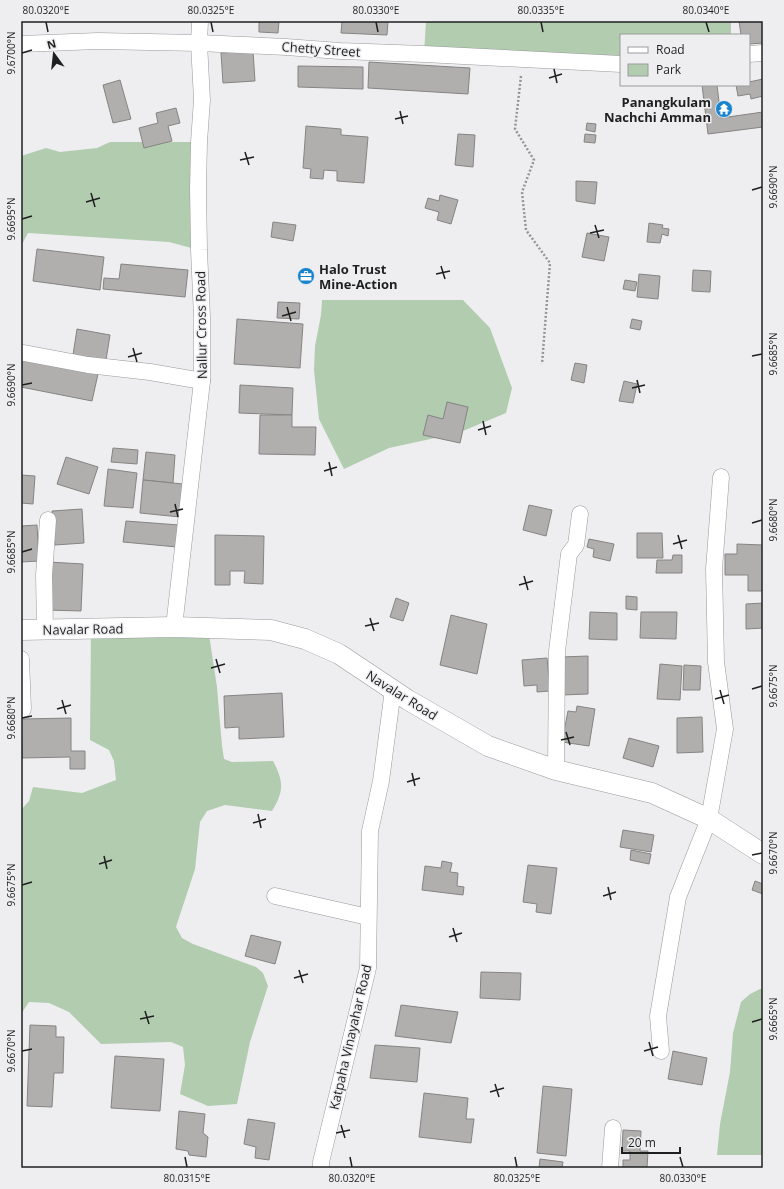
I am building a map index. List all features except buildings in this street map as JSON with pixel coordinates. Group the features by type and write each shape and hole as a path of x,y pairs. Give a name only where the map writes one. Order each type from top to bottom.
{"street":[{"name":"Nallur Cross Road","path":"174,627 202,381 202,317 198,189 202,100 199,43 200,21"},
{"name":"Chetty Street","path":"21,44 98,41 199,43 620,64"},
{"path":"750,54 763,52"},
{"path":"24,353 88,365 150,372 202,381"},
{"path":"661,1051 658,1016 678,897 709,819 725,728 716,662 714,569 721,477"},
{"path":"556,770 557,651 569,554 576,545 580,514"},
{"path":"45,629 44,575 48,520"},
{"name":"Navalar Road","path":"21,630 174,627 271,630 305,639 339,654 393,690 488,746 556,770 652,793 709,819 763,854"},
{"path":"21,659 23,709"},
{"name":"Katpaha Vinayahar Road","path":"321,1168 321,1162 368,968 370,831 381,781 393,690"},
{"path":"275,896 368,917"},
{"path":"610,1168 613,1128"}],"path":[{"path":"524,58 515,129 534,160 522,192 526,230 550,264 542,364"}],"green space":[{"path":"426,21 731,21 731,34 620,34 620,64 424,54"},
{"path":"110,142 199,142 199,250 169,242 28,233 21,246 21,156 46,148 60,152 97,148"},
{"path":"322,300 463,300 490,328 512,388 506,413 458,433 389,448 344,469 319,419 314,370 315,346 321,315"},
{"path":"91,628 208,628 217,687 224,759 232,762 273,761 281,781 279,798 272,811 225,805 207,811 200,822 195,869 176,927 182,938 193,944 256,967 263,973 268,986 250,1042 237,1104 208,1106 180,1094 185,1065 183,1047 171,1042 101,1044 69,1012 49,1003 29,1002 21,1014 21,810 29,801 33,787 82,793 116,780 114,761 109,750 90,740"},
{"path":"763,989 763,1155 717,1155 720,1124 730,1072 733,1033 741,1002 750,994"}],"place":[{"name":"Panangkulam Nachchi Amman","path":"724,109"},
{"name":"Halo Trust Mine-Action","path":"306,276"}]}
